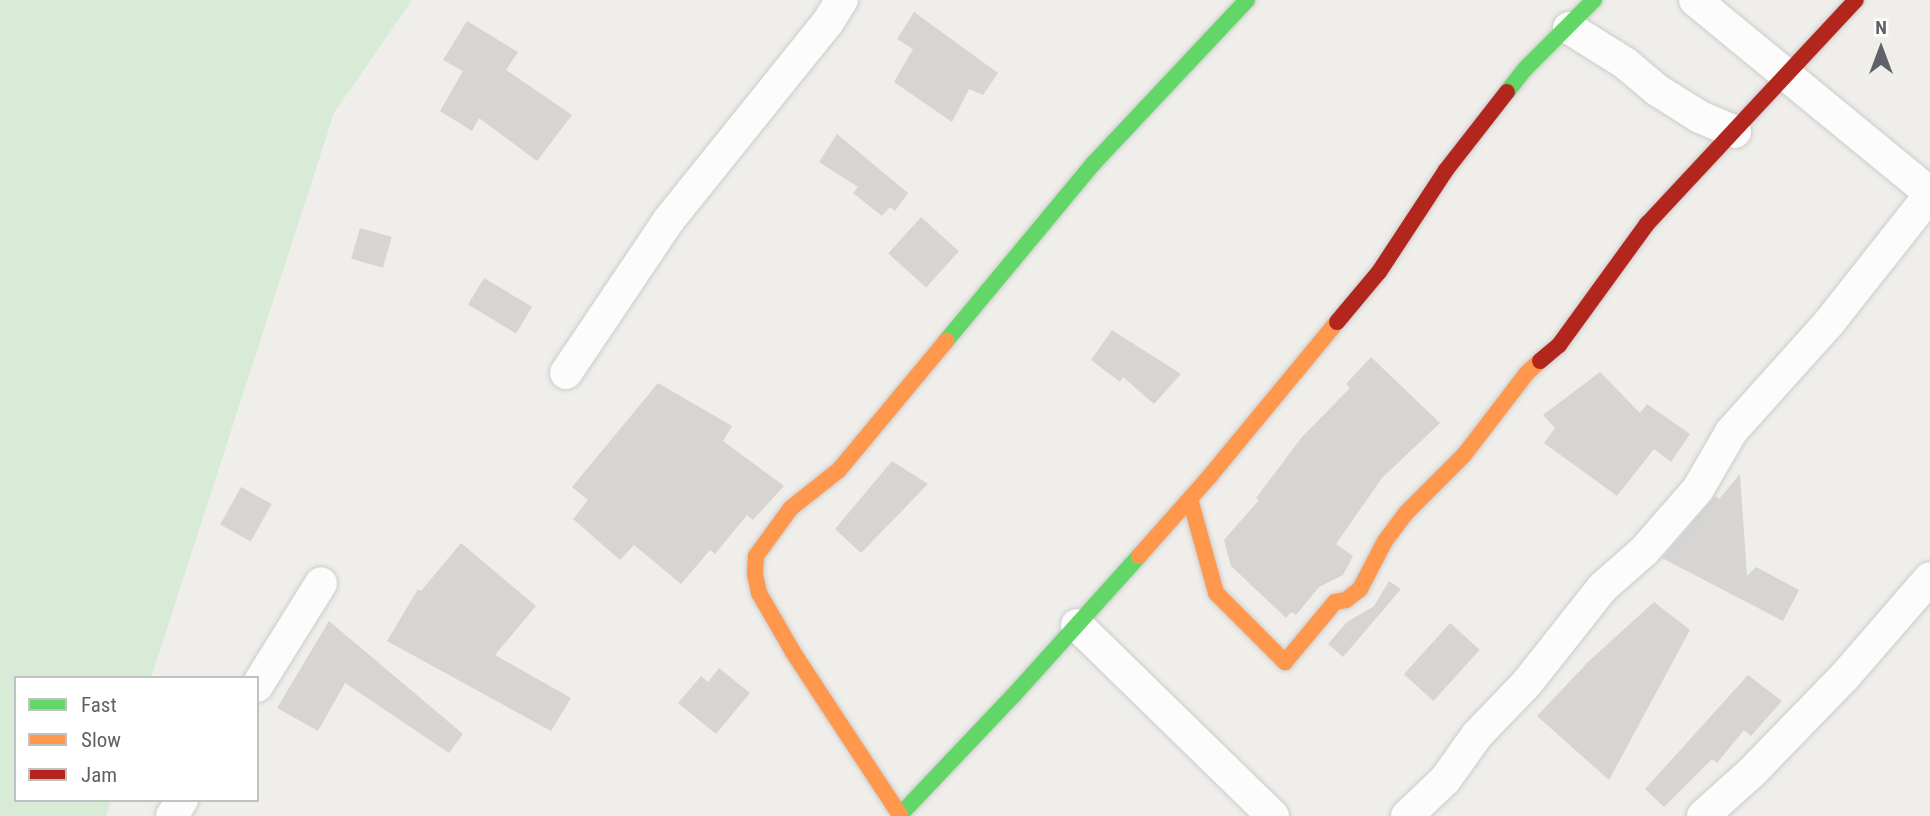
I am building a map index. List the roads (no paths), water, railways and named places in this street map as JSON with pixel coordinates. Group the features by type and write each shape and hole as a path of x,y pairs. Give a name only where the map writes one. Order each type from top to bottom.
{"street":[{"path":"566,373 668,221 828,22 842,0"},
{"path":"1247,0 1093,164 839,470 791,508 764,541 756,556 755,575 759,593 793,652 900,815 1190,499 1379,272 1446,170 1525,69 1569,28 1594,0"},
{"path":"1407,816 1445,780 1477,735 1527,683 1602,588 1644,551 1698,489 1731,432 1828,324 1930,194 1695,0"},
{"path":"1190,499 1216,593 1285,662 1335,602 1346,600 1360,589 1385,541 1406,513 1478,439 1507,395 1527,373 1559,345 1647,224 1856,0"},
{"path":"1569,28 1700,117 1735,132"},
{"path":"1703,816 1751,773 1846,675 1930,578"},
{"path":"259,683 321,583"},
{"path":"1077,625 1273,816"}]}
